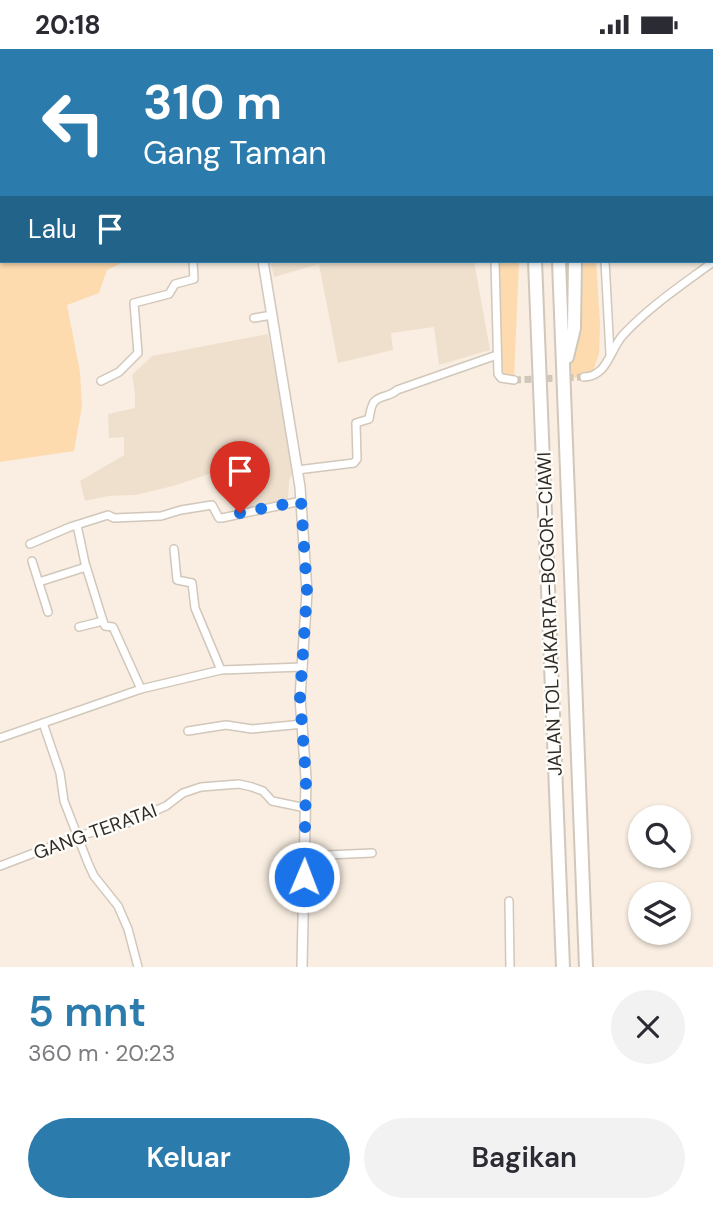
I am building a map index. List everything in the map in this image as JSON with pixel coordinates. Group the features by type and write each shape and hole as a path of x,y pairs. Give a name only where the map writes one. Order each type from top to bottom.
{"highway":[{"name":"JALAN TOL JAKARTA–BOGOR–CIAWI","path":"535,263 563,967"},
{"name":"JALAN TOL JAKARTA–BOGOR–CIAWI","path":"559,263 586,967"},
{"path":"563,373 575,328 575,263"}],"street":[{"path":"100,381 119,372 138,353 134,303 169,294 175,284 194,279 193,263"},
{"path":"263,263 297,470 307,591 300,698 306,756 302,967"},
{"path":"495,263 499,377 514,380"},
{"path":"605,263 610,357"},
{"path":"584,377 591,377 609,362 621,337 669,292 712,263"},
{"path":"254,318 272,315"},
{"path":"297,470 354,463 358,460 355,426 369,419 372,403 391,396 397,390 497,355"},
{"path":"30,544 108,515 114,518 156,516 208,505 214,507 222,519 301,501"},
{"path":"77,525 86,567 103,621 105,626 114,628 141,689"},
{"path":"174,549 177,579 192,583 195,608 221,670"},
{"path":"32,561 48,612"},
{"path":"39,582 86,567"},
{"path":"79,627 103,621"},
{"path":"0,738 141,689 221,670 303,667"},
{"path":"43,723 60,773 62,796 92,872 118,906 128,929 138,967"},
{"path":"188,731 226,726 252,729 303,725"},
{"name":"GANG TERATAI","path":"0,866 78,837 120,826 166,806 183,793 209,786 239,784 253,787 263,791 272,801 306,808"},
{"path":"305,856 372,853"},
{"path":"509,901 510,967"}],"shaded area":[{"path":"0,263 122,263 107,270 99,293 67,305 80,372 82,406 74,451 0,462"},
{"path":"270,263 474,263 490,350 439,365 434,327 391,333 393,350 338,363 319,264 274,277"},
{"path":"495,263 519,263 514,380 501,378"},
{"path":"559,263 596,263 599,354 591,377 563,378"},
{"path":"268,334 290,453 292,474 288,499 241,510 218,471 135,495 108,496 85,501 80,481 124,455 124,437 109,438 108,414 135,408 132,375 152,356"}],"tunnel":[{"path":"514,380 584,377"}],"route":[{"path":"240,513 301,501 307,591 300,698 306,756 304,877"}]}
